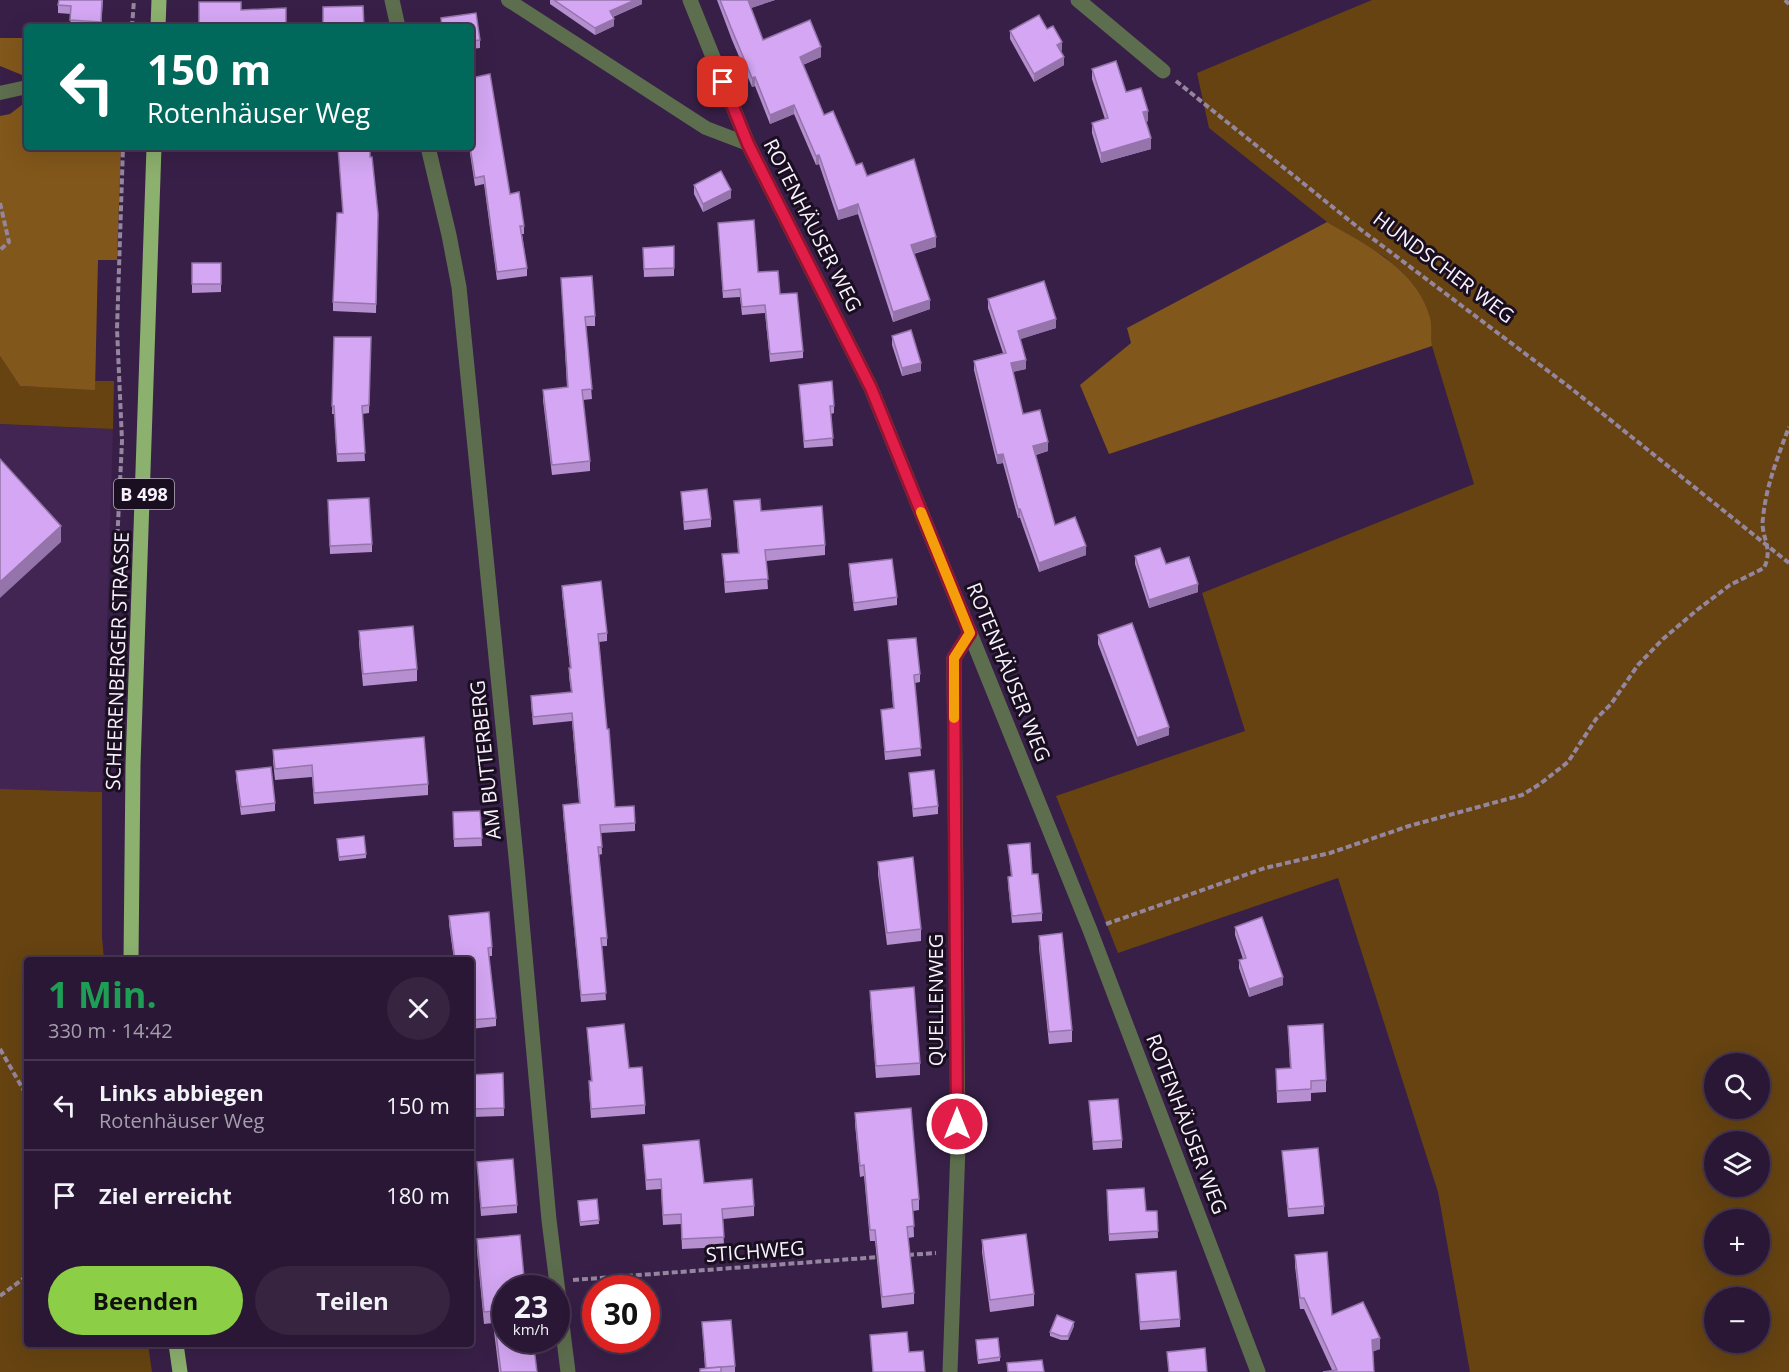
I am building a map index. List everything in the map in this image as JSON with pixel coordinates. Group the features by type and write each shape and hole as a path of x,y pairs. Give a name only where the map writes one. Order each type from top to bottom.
{"main road":[{"path":"158,24 159,0"},
{"name":"SCHEERENBERGER STRASSE","path":"131,957 133,765 154,150"},
{"path":"176,1347 180,1372"}],"street":[{"path":"392,0 397,24"},
{"name":"ROTENHÄUSER WEG","path":"690,0 748,144 871,388 1090,930 1258,1372"},
{"path":"1078,0 1163,71"},
{"name":"AM BUTTERBERG","path":"429,150 459,287 556,1275"},
{"name":"QUELLENWEG","path":"950,1372 958,1147 954,658 970,633"},
{"name":"AM BUTTERBERG","path":"566,1353 568,1372"}],"lane":[{"path":"508,0 706,128 748,144"},
{"path":"0,93 24,88"}],"path":[{"path":"132,24 134,0"},
{"path":"1785,0 1789,4"},
{"name":"HUNDSCHER WEG","path":"1163,71 1360,229 1577,394 1714,505 1789,562"},
{"path":"117,544 123,441 117,329 123,150"},
{"path":"0,203 9,242 0,250"},
{"path":"1090,930 1265,868 1330,853 1409,826 1504,800 1531,789 1568,762 1596,719 1611,704 1638,665 1663,639 1730,585 1764,568 1769,551 1762,521 1766,495 1789,427"},
{"path":"0,1049 24,1091"},
{"path":"896,1256 955,1251"},
{"name":"STICHWEG","path":"570,1281 885,1257"},
{"path":"0,1296 24,1278"}],"shaded area":[{"path":"1372,0 1789,0 1789,1372 1470,1372 1438,1192 1338,878 1118,953 1056,796 1245,731 1202,593 1474,484 1432,346 1431,322 1414,286 1385,257 1327,222 1209,128 1197,73"},
{"path":"0,38 24,38 24,76 0,66"},
{"path":"24,103 24,150 121,150 117,260 98,260 95,390 20,386 0,356 0,116 10,114"},
{"path":"1327,222 1390,262 1416,288 1431,322 1432,346 1109,454 1080,385 1131,343 1127,328"},
{"path":"0,356 20,386 95,389 95,381 114,381 113,429 0,424"},
{"path":"0,424 113,429 102,792 0,789"},
{"path":"0,789 102,792 104,957 24,957 24,1347 148,1347 152,1372 0,1372"}],"building":[{"path":"59,0 102,0 101,22 70,20 71,6 58,5"},
{"path":"554,0 635,0 610,11 614,19 595,28"},
{"path":"720,0 748,0 763,40 810,20 821,47 800,57 824,115 833,111 856,165 862,163 867,176 914,159 936,237 911,245 930,300 893,312 858,204 838,211 819,155 816,156 794,105 770,115"},
{"path":"199,2 241,2 241,10 286,8 286,24 199,24"},
{"path":"363,6 364,24 323,24 323,7"},
{"path":"476,13 480,40 474,41 474,24 442,24 441,18"},
{"path":"1039,15 1047,29 1053,26 1062,42 1057,45 1064,57 1034,74 1010,31"},
{"path":"1116,61 1126,92 1141,88 1148,111 1143,112 1151,138 1101,153 1092,123 1108,118 1092,69"},
{"path":"490,74 510,194 519,192 524,226 520,226 527,268 497,272 484,176 475,178 470,150 474,150 474,77"},
{"path":"338,150 370,150 378,214 376,304 333,302 337,213 343,213"},
{"path":"721,171 731,190 703,204 694,185"},
{"path":"754,220 758,272 778,271 780,294 797,293 803,351 770,354 765,305 742,307 740,289 723,291 718,223"},
{"path":"674,246 674,268 644,269 643,248"},
{"path":"192,263 221,263 221,284 192,284"},
{"path":"592,276 595,316 585,317 592,389 582,390 590,461 552,465 543,390 568,387 561,278"},
{"path":"1044,281 1056,319 1018,331 1026,360 1011,363 1023,414 1040,410 1048,442 1033,446 1055,525 1075,517 1086,546 1039,563 1020,509 1018,509 1003,454 997,455 974,361 1006,353 988,299"},
{"path":"911,330 921,363 902,368 892,336"},
{"path":"334,337 371,337 369,405 362,406 365,453 337,454 334,406 332,406"},
{"path":"832,381 834,406 830,406 833,438 804,441 799,385"},
{"path":"0,459 61,526 0,582"},
{"path":"707,489 711,519 684,522 681,492"},
{"path":"369,498 372,544 330,546 328,500"},
{"path":"760,499 761,511 822,506 825,545 765,550 768,579 725,582 722,554 739,553 734,501"},
{"path":"1160,548 1166,564 1189,557 1198,584 1149,600 1135,556"},
{"path":"892,559 897,597 854,603 849,564"},
{"path":"601,581 607,633 598,634 615,807 634,806 635,823 600,825 602,847 598,847 607,938 601,938 606,993 581,995 563,805 580,803 572,713 533,717 531,696 572,692 562,586"},
{"path":"1132,623 1169,727 1137,738 1098,635"},
{"path":"413,626 417,669 363,674 359,631"},
{"path":"916,638 920,674 914,675 921,748 885,752 881,710 894,708 888,640"},
{"path":"424,737 428,784 314,793 312,765 275,769 273,750"},
{"path":"271,767 275,803 241,807 236,771"},
{"path":"934,770 938,806 913,809 909,773"},
{"path":"480,811 482,838 454,839 453,812"},
{"path":"364,836 366,854 339,857 337,839"},
{"path":"1030,843 1032,874 1038,874 1042,913 1012,916 1008,877 1012,876 1008,845"},
{"path":"913,857 921,929 887,933 878,862"},
{"path":"489,912 492,947 488,948 496,1018 474,1020 474,957 455,957 449,916"},
{"path":"1262,917 1283,977 1249,989 1239,960 1246,958 1235,927"},
{"path":"1062,933 1072,1030 1049,1032 1039,936"},
{"path":"914,987 920,1063 876,1066 870,991"},
{"path":"624,1024 629,1068 642,1067 645,1105 591,1109 589,1081 592,1081 587,1028"},
{"path":"1323,1024 1326,1080 1311,1081 1311,1089 1277,1091 1276,1069 1291,1068 1288,1026"},
{"path":"503,1073 504,1108 474,1109 474,1075"},
{"path":"1118,1099 1122,1140 1093,1142 1089,1101"},
{"path":"911,1108 919,1199 912,1200 914,1226 907,1227 914,1293 882,1297 875,1230 870,1230 864,1165 860,1166 855,1113"},
{"path":"699,1140 704,1183 752,1179 754,1206 722,1209 724,1237 682,1239 681,1214 663,1215 661,1179 646,1180 643,1145"},
{"path":"1318,1148 1324,1206 1288,1209 1282,1151"},
{"path":"513,1159 517,1205 481,1208 477,1162"},
{"path":"1144,1188 1146,1211 1157,1211 1158,1231 1109,1234 1107,1190"},
{"path":"597,1199 599,1220 580,1222 578,1201"},
{"path":"1026,1234 1034,1294 990,1300 982,1240"},
{"path":"520,1235 524,1275 492,1275 492,1311 484,1312 477,1239"},
{"path":"1327,1252 1332,1315 1363,1302 1380,1338 1372,1340 1374,1372 1323,1372 1337,1370 1304,1298 1300,1298 1295,1255"},
{"path":"1176,1271 1180,1319 1140,1322 1136,1274"},
{"path":"1057,1315 1074,1322 1068,1336 1050,1332"},
{"path":"731,1320 735,1366 706,1368 702,1322"},
{"path":"907,1332 909,1352 923,1351 925,1372 873,1372 870,1335"},
{"path":"998,1338 1000,1357 978,1360 976,1340"},
{"path":"1205,1348 1207,1372 1169,1372 1167,1352"},
{"path":"499,1353 535,1353 537,1372 501,1372"},
{"path":"1042,1360 1044,1372 1008,1372 1007,1363"},
{"path":"721,1367 721,1372 700,1372 700,1369"}],"slow traffic":[{"path":"921,512 970,633 954,658 954,718"}],"route":[{"path":"723,82 748,144 871,388 970,633 954,658 957,1124"}]}
